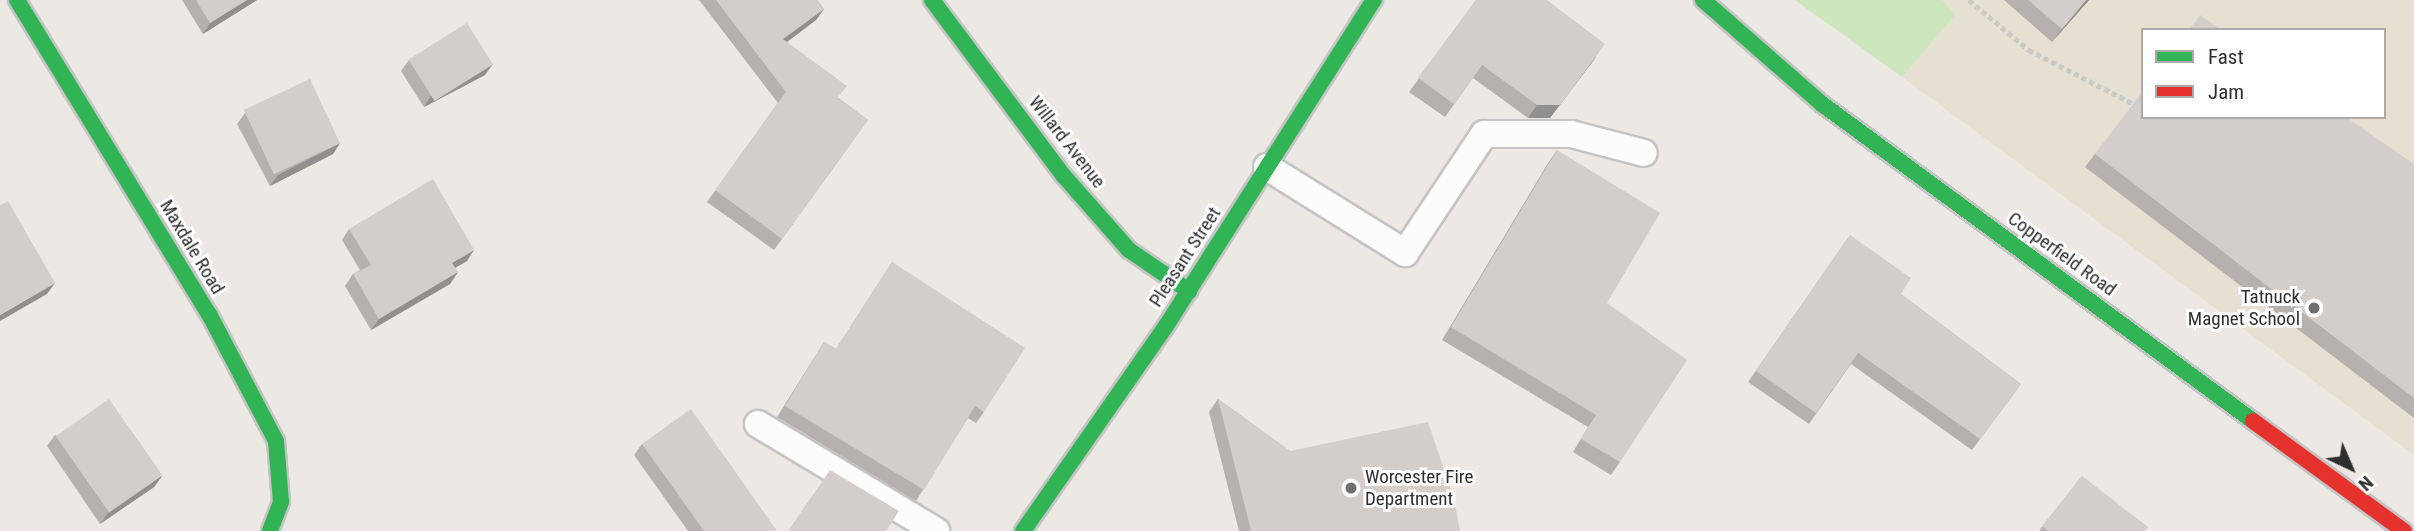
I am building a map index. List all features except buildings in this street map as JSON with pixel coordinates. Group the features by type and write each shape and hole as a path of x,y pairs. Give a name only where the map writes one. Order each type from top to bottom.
{"street":[{"name":"Maxdale Road","path":"17,0 208,314 276,441 281,502 270,531"},
{"name":"Willard Avenue","path":"932,0 1063,175 1113,232 1129,250 1189,291"},
{"name":"Pleasant Street","path":"1023,531 1189,291 1374,0"},
{"name":"Copperfield Road","path":"1703,0 1822,104 2404,531"}],"lane":[{"path":"1267,167 1405,253 1484,134 1571,134 1644,153"},
{"path":"758,424 936,531"}],"path":[{"path":"1969,0 2029,50 2134,104"}],"shaded area":[{"name":"Tatnuck Magnet School","path":"1795,0 2414,0 2414,455 1902,77"}],"green space":[{"path":"1795,0 1942,0 1955,15 1902,77"}],"traffic: fast":[{"path":"17,0 209,314 276,441 281,502 270,531"},
{"path":"932,0 1063,175 1129,250 1189,291"},
{"path":"1023,531 1166,326 1374,0"},
{"path":"1703,0 1822,104 2253,421"}],"traffic: jam":[{"path":"2253,421 2404,531"}],"place":[{"name":"Tatnuck Magnet School","path":"2314,308"},
{"name":"Worcester Fire Department","path":"1351,488"}]}
